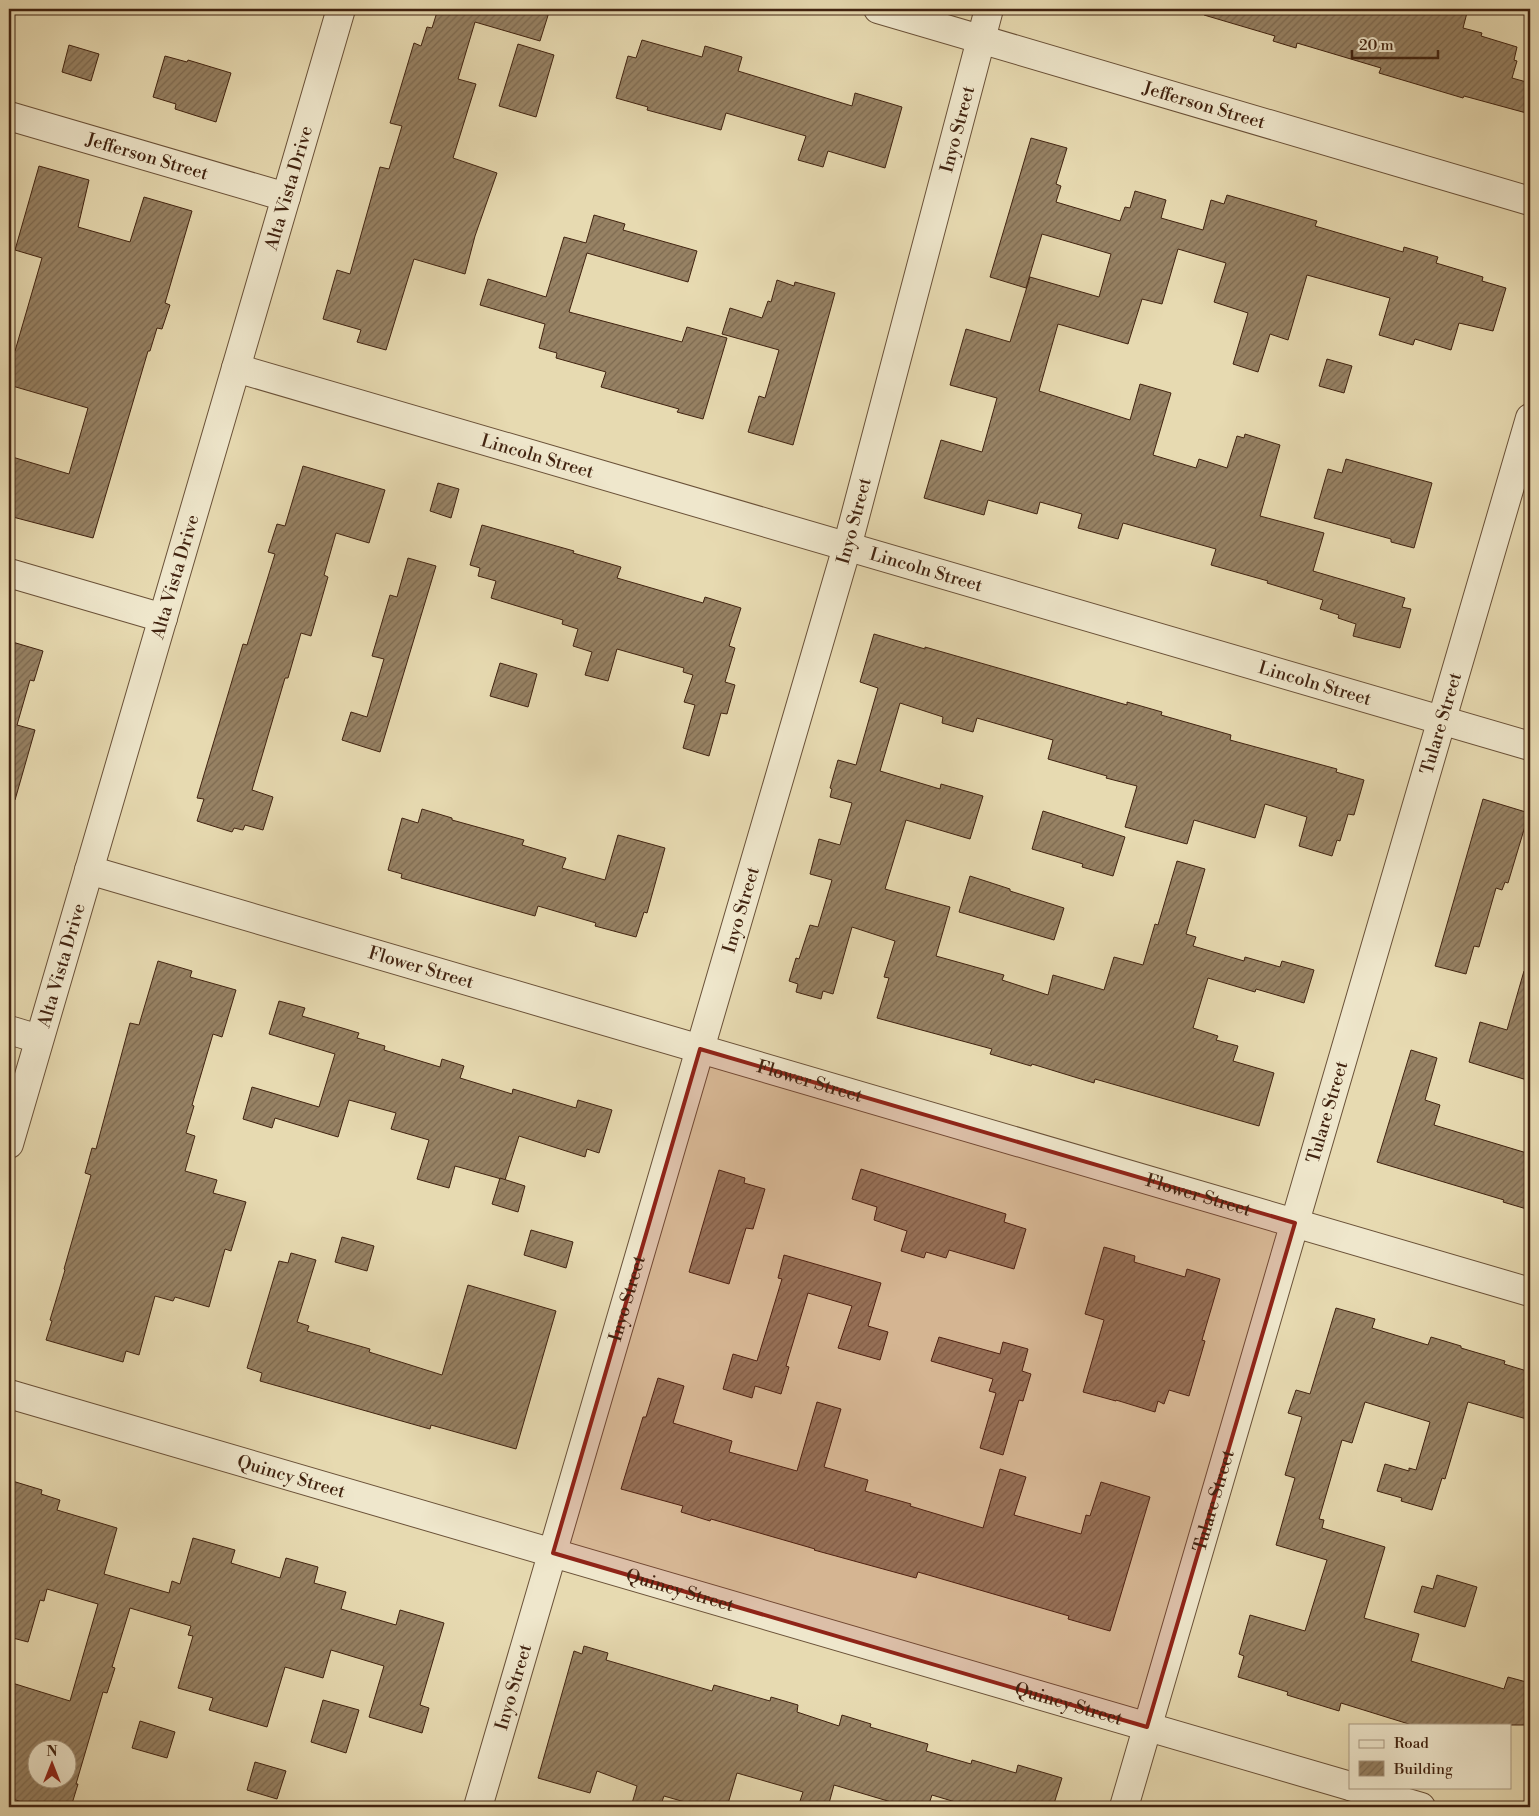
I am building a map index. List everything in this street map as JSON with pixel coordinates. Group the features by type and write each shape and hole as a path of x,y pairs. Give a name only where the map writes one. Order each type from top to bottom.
{"street":[{"name":"Alta Vista Drive","path":"9,1144 341,9"},
{"name":"Jefferson Street","path":"878,9 1530,201"},
{"name":"Inyo Street","path":"478,1807 847,546 989,9"},
{"name":"Jefferson Street","path":"9,116 286,197"},
{"name":"Lincoln Street","path":"236,368 1530,746"},
{"name":"Tulare Street","path":"1124,1807 1530,418"},
{"path":"9,573 163,618"},
{"name":"Flower Street","path":"89,870 1530,1292"},
{"path":"9,1030 40,1039"},
{"name":"Quincy Street","path":"9,1394 1349,1786"},
{"name":"Quincy Street","path":"1355,1788 1421,1807"}],"highlighted area":[{"path":"700,1049 1295,1223 1147,1727 553,1553"}],"building":[{"path":"438,9 550,9 540,41 475,22 458,79 476,84 453,158 497,173 475,236 465,274 414,259 386,350 357,342 361,330 323,319 337,270 350,274 380,167 389,169 402,126 390,123 414,43 421,46 427,27 432,28"},
{"path":"1205,9 1468,9 1463,28 1482,33 1481,36 1517,47 1514,60 1517,61 1512,78 1530,83 1530,114 1464,96 1463,98 1379,73 1381,68 1297,43 1296,48 1273,41 1275,36 1204,15"},
{"path":"642,40 702,57 705,46 742,57 738,71 852,106 855,93 902,107 885,168 828,151 823,167 798,160 806,136 726,113 721,130 647,110 648,107 616,98 628,56 636,58"},
{"path":"518,44 554,55 536,117 499,106"},
{"path":"69,45 99,54 91,81 62,72"},
{"path":"165,56 187,62 188,60 231,73 216,122 175,109 176,104 153,97"},
{"path":"1031,138 1067,148 1056,184 1061,186 1056,202 1120,221 1125,207 1130,208 1135,191 1166,200 1161,218 1203,230 1211,200 1224,204 1227,195 1317,221 1315,226 1403,252 1404,247 1438,257 1436,263 1483,277 1482,281 1506,288 1493,331 1459,323 1451,350 1415,339 1413,345 1379,335 1390,298 1307,275 1288,340 1270,334 1258,372 1233,364 1248,313 1214,302 1226,263 1178,249 1162,304 1142,299 1128,344 1058,324 1039,391 1130,420 1140,384 1171,393 1153,455 1196,468 1199,459 1227,468 1237,436 1244,438 1245,434 1280,445 1260,516 1324,533 1313,571 1405,598 1402,607 1411,609 1400,648 1353,636 1356,624 1338,618 1339,615 1320,609 1323,600 1267,583 1268,581 1211,565 1216,549 1123,523 1118,539 1078,528 1082,514 1040,502 1037,514 988,500 984,515 924,498 941,440 982,452 997,398 950,385 966,329 1010,342 1030,277 1099,297 1111,254 1042,234 1026,288 990,277"},
{"path":"39,166 89,180 78,227 130,242 144,197 192,211 165,303 170,305 162,329 157,328 150,351 148,351 93,538 9,516 9,456 69,474 88,408 9,385 9,349 15,351 42,258 15,250"},
{"path":"594,215 625,224 623,230 697,251 688,282 587,253 569,312 682,342 687,327 727,338 703,419 677,412 679,409 601,387 606,372 556,358 557,353 539,348 545,324 480,305 488,279 546,297 564,237 586,243"},
{"path":"777,280 794,286 795,282 835,293 793,445 748,432 759,396 765,398 779,350 722,334 730,308 762,318 768,301 771,302"},
{"path":"1327,359 1352,366 1344,393 1319,386"},
{"path":"1346,459 1432,483 1414,548 1391,542 1391,539 1314,518 1328,469 1342,473"},
{"path":"303,466 385,490 369,543 336,533 324,575 328,577 311,636 301,633 288,678 285,678 252,790 273,797 263,830 245,825 243,830 234,828 232,832 197,821 204,799 197,798 243,644 247,645 275,554 268,552 277,524 285,526"},
{"path":"438,483 459,489 451,518 430,511"},
{"path":"482,525 574,551 573,553 621,567 617,578 703,603 705,597 741,608 729,646 735,648 725,682 735,685 727,714 721,713 709,756 683,748 695,705 684,702 693,675 683,672 684,668 617,649 608,681 585,675 592,652 573,646 578,629 562,624 563,620 491,598 496,581 478,576 480,568 470,565"},
{"path":"408,558 436,566 380,752 342,740 351,712 367,717 384,659 372,656 390,595 397,597"},
{"path":"874,634 1127,705 1127,702 1162,712 1161,715 1231,735 1230,740 1337,769 1336,772 1364,780 1354,815 1348,814 1340,841 1337,840 1332,856 1299,846 1307,817 1265,804 1255,838 1194,820 1187,844 1125,827 1137,786 1048,759 1053,740 977,718 973,732 942,723 943,717 900,703 880,771 940,789 941,784 983,796 970,839 906,820 885,889 950,907 936,956 1004,975 1002,980 1048,995 1053,975 1104,990 1114,957 1143,965 1155,924 1158,925 1177,861 1205,869 1186,934 1196,937 1193,946 1244,961 1245,957 1280,967 1282,961 1314,970 1304,1003 1256,989 1255,992 1208,978 1193,1028 1218,1036 1216,1040 1238,1046 1233,1061 1274,1073 1259,1126 1095,1079 1094,1083 1032,1064 1031,1066 990,1054 992,1049 877,1018 889,978 884,977 895,941 852,927 833,994 823,991 821,999 796,992 798,984 789,981 796,958 799,959 810,925 818,927 832,880 810,874 819,839 840,845 852,803 830,797 832,789 830,788 838,760 856,765 878,688 860,682"},
{"path":"9,641 43,651 34,681 30,680 17,725 35,730 15,800 9,799"},
{"path":"500,663 537,674 528,707 490,696"},
{"path":"1483,799 1529,813 1508,883 1505,882 1502,890 1496,888 1479,947 1474,946 1466,974 1435,966"},
{"path":"422,809 452,818 452,820 524,840 522,845 566,858 562,868 605,880 618,835 665,848 647,913 644,912 636,937 595,926 596,923 538,906 535,916 401,878 402,874 388,870 402,818 418,823"},
{"path":"1043,811 1125,837 1113,876 1082,867 1083,864 1032,849"},
{"path":"970,876 1064,908 1054,940 959,912"},
{"path":"158,961 192,971 190,977 236,990 222,1037 213,1034 192,1105 194,1106 186,1133 195,1136 185,1171 217,1180 213,1193 246,1202 231,1251 225,1249 209,1307 175,1297 173,1301 155,1296 139,1355 126,1351 123,1362 46,1340 91,1175 85,1173 92,1148 96,1149 130,1023 139,1025"},
{"path":"1524,971 1530,971 1530,1081 1469,1062 1480,1022 1507,1030"},
{"path":"279,1001 305,1008 302,1016 359,1033 357,1038 385,1046 384,1050 440,1067 442,1059 464,1066 460,1078 512,1094 513,1089 576,1108 578,1100 612,1110 599,1153 587,1149 585,1157 519,1136 505,1180 455,1166 449,1188 417,1179 429,1140 391,1129 396,1113 349,1100 338,1137 275,1118 272,1128 243,1119 252,1087 319,1107 335,1054 269,1034"},
{"path":"1411,1050 1437,1058 1425,1100 1440,1105 1434,1125 1530,1154 1530,1210 1503,1202 1504,1200 1377,1162"},
{"path":"861,1169 1006,1214 1004,1222 1026,1229 1014,1269 949,1250 946,1258 926,1252 924,1258 901,1251 907,1231 874,1220 877,1207 852,1199"},
{"path":"719,1170 745,1178 744,1183 765,1189 753,1229 746,1228 729,1284 689,1272"},
{"path":"500,1178 525,1186 518,1212 492,1204"},
{"path":"531,1230 573,1242 566,1268 524,1255"},
{"path":"342,1237 374,1246 367,1271 335,1262"},
{"path":"1104,1247 1135,1256 1134,1262 1185,1277 1187,1269 1220,1279 1202,1340 1205,1341 1189,1396 1169,1390 1164,1404 1158,1401 1155,1412 1083,1392 1104,1320 1085,1314"},
{"path":"291,1253 316,1260 297,1322 309,1326 307,1331 370,1349 369,1352 442,1375 468,1285 556,1311 516,1449 431,1425 430,1429 260,1381 262,1373 247,1368 279,1261 288,1263"},
{"path":"784,1255 881,1283 868,1326 888,1332 880,1360 838,1348 852,1306 808,1293 786,1366 789,1367 781,1394 755,1386 752,1398 723,1389 733,1354 757,1361 782,1279 778,1278"},
{"path":"1336,1308 1375,1319 1372,1328 1428,1345 1431,1337 1505,1361 1504,1364 1530,1372 1530,1420 1468,1402 1445,1479 1442,1478 1432,1510 1401,1501 1402,1498 1377,1491 1385,1464 1409,1471 1409,1468 1416,1470 1430,1422 1365,1402 1352,1443 1342,1440 1319,1519 1324,1520 1322,1528 1385,1547 1364,1618 1419,1634 1411,1661 1504,1689 1508,1677 1530,1683 1530,1725 1409,1724 1341,1703 1339,1711 1287,1695 1288,1692 1238,1677 1244,1656 1239,1654 1250,1615 1305,1631 1327,1560 1276,1545 1295,1478 1285,1475 1302,1417 1288,1413 1296,1390 1310,1394"},
{"path":"939,1337 1000,1354 1003,1342 1028,1349 1022,1371 1031,1374 1023,1401 1019,1400 1003,1455 980,1448 996,1393 989,1391 993,1379 931,1361"},
{"path":"658,1378 684,1386 673,1423 732,1441 729,1452 797,1471 817,1402 841,1409 824,1467 868,1480 865,1491 983,1528 1000,1469 1026,1477 1014,1515 1081,1534 1086,1515 1090,1516 1101,1482 1150,1497 1110,1631 1068,1619 1069,1616 918,1572 916,1578 711,1519 710,1521 681,1512 683,1506 621,1489 643,1417 646,1417"},
{"path":"9,1480 42,1490 41,1494 60,1500 57,1510 117,1528 104,1574 169,1593 172,1581 180,1584 193,1538 235,1550 231,1563 280,1578 286,1558 318,1567 314,1583 346,1592 341,1609 396,1625 400,1610 444,1623 420,1705 429,1708 422,1733 369,1717 384,1666 331,1650 323,1678 285,1667 267,1727 209,1710 213,1698 178,1688 193,1636 188,1635 191,1626 130,1608 112,1667 115,1668 107,1693 103,1692 78,1777 78,1738 28,1738 28,1788 77,1788 71,1807 39,1807 9,1798 9,1682 70,1701 98,1604 47,1589 44,1601 40,1600 28,1642 9,1637"},
{"path":"1437,1575 1477,1587 1465,1627 1414,1612 1422,1586 1433,1589"},
{"path":"584,1646 608,1653 606,1660 712,1691 714,1685 770,1701 771,1697 798,1705 797,1712 839,1726 842,1715 871,1724 870,1727 928,1744 926,1751 971,1764 972,1760 1016,1773 1018,1765 1062,1778 1053,1807 972,1807 932,1795 928,1807 908,1807 834,1785 828,1807 798,1807 803,1792 737,1773 727,1807 702,1807 664,1796 660,1807 631,1807 637,1786 597,1771 590,1793 538,1778 574,1651 582,1654"},
{"path":"323,1700 359,1710 346,1753 311,1742"},
{"path":"140,1721 175,1732 167,1758 132,1748"},
{"path":"255,1762 286,1771 277,1799 247,1790"}]}
